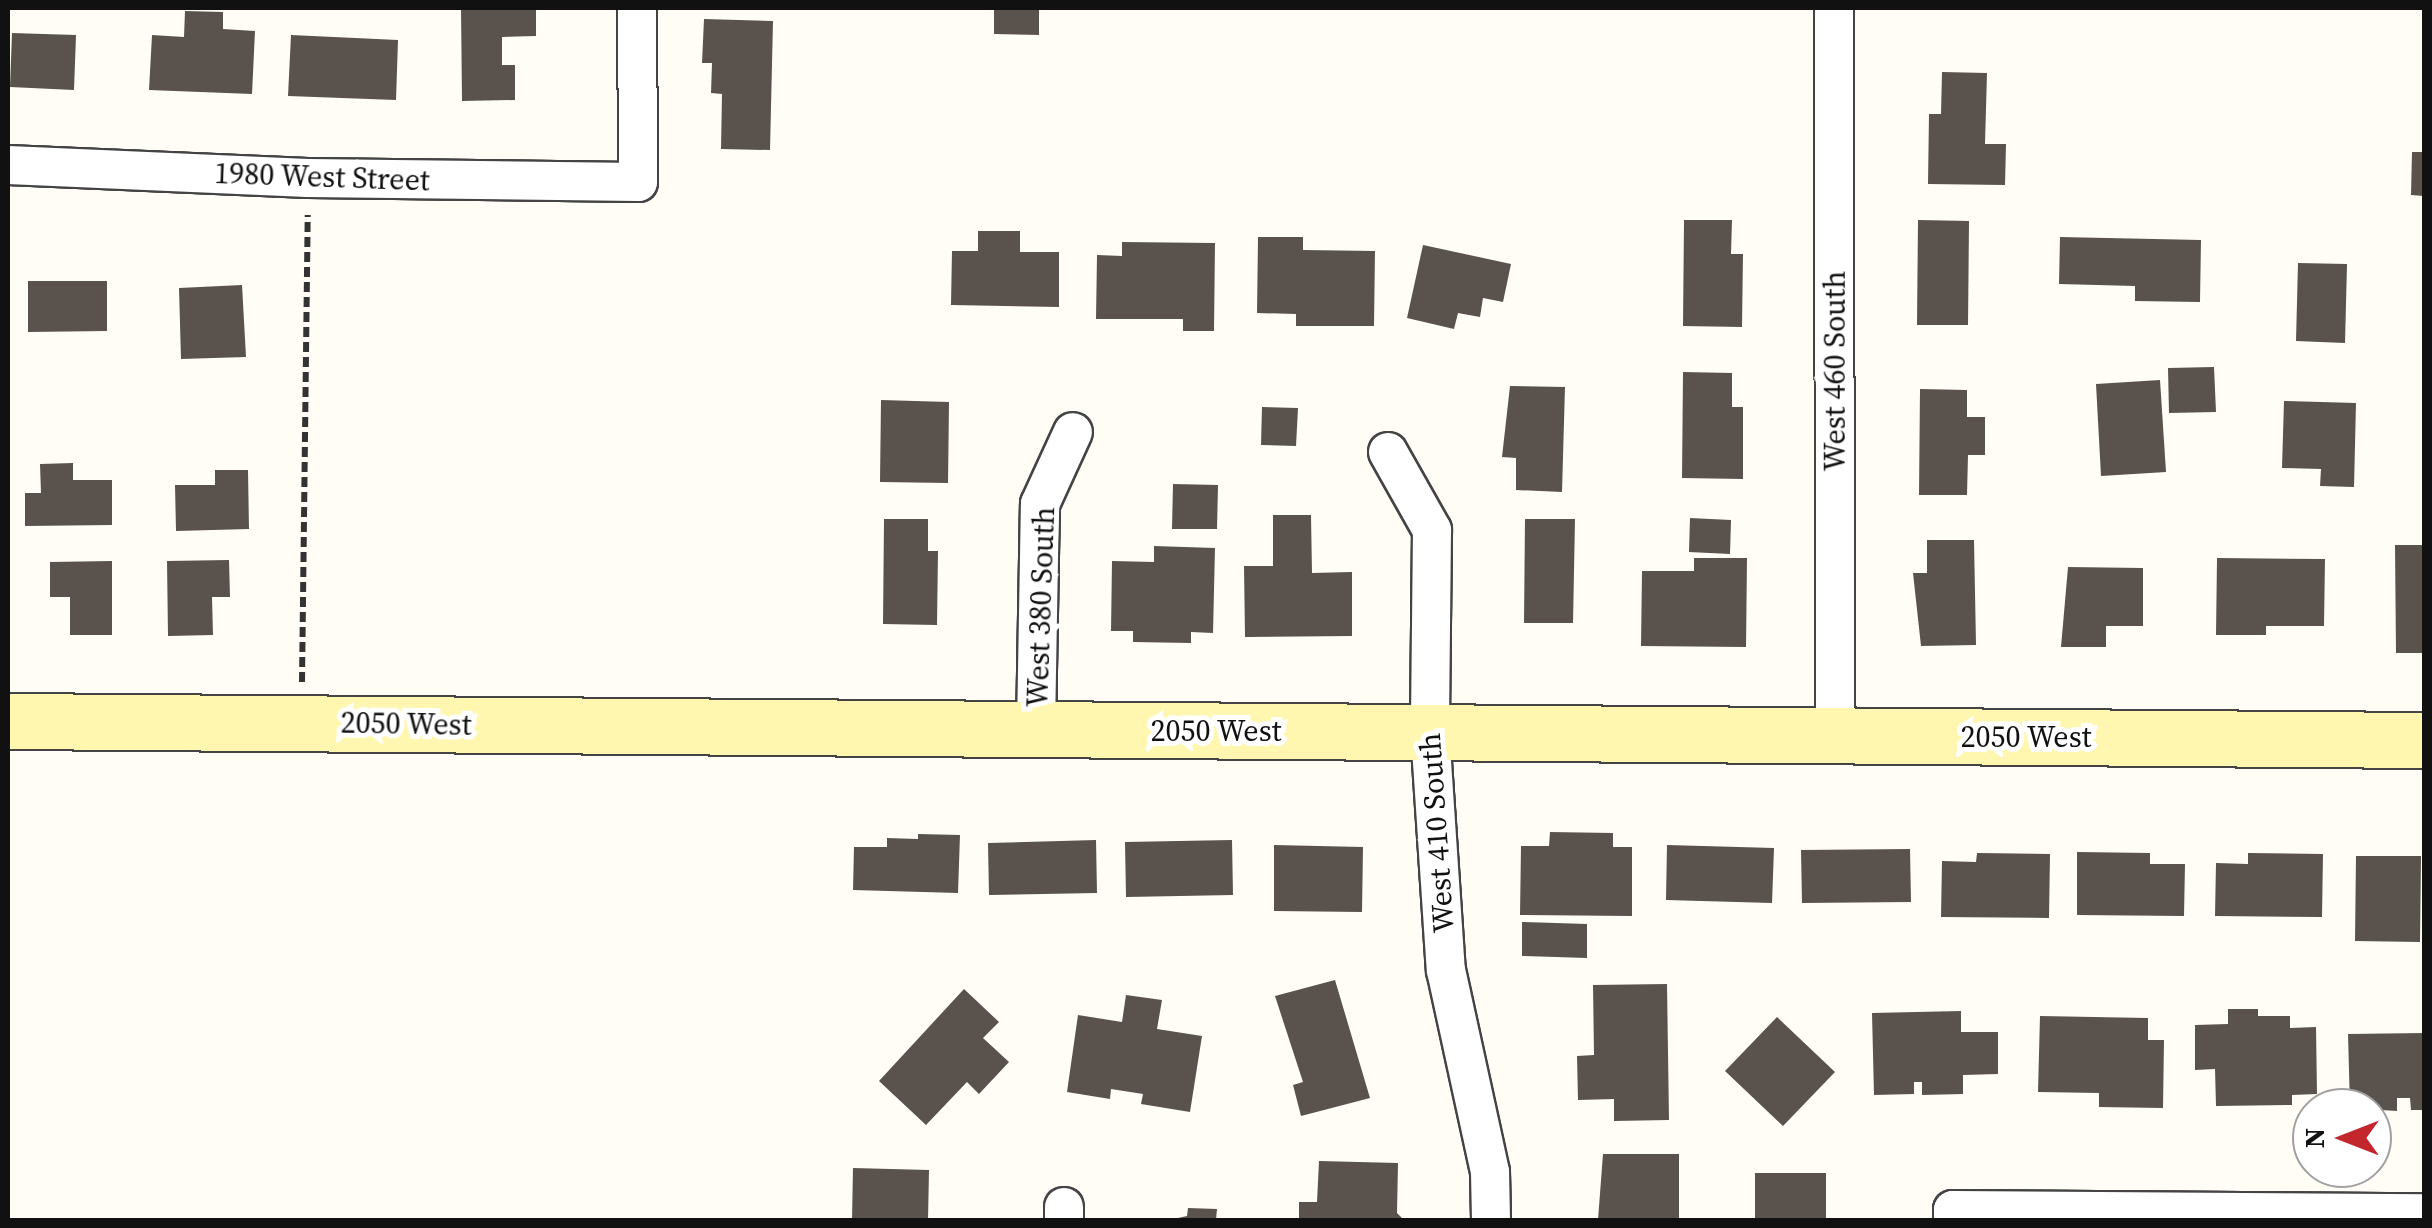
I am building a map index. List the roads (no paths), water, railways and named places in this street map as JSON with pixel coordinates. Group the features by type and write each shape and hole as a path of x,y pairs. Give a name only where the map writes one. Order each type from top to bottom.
{"street":[{"name":"1980 West Street","path":"8,165 308,178 638,182 637,8"},
{"name":"West 460 South","path":"1834,8 1835,735"},
{"name":"West 380 South","path":"1036,729 1040,504 1073,432"},
{"name":"West 410 South","path":"1388,452 1432,530 1430,732 1446,970 1490,1172 1491,1220"},
{"name":"2050 West","path":"8,720 2424,740"},
{"path":"1953,1216 2424,1213"}]}
